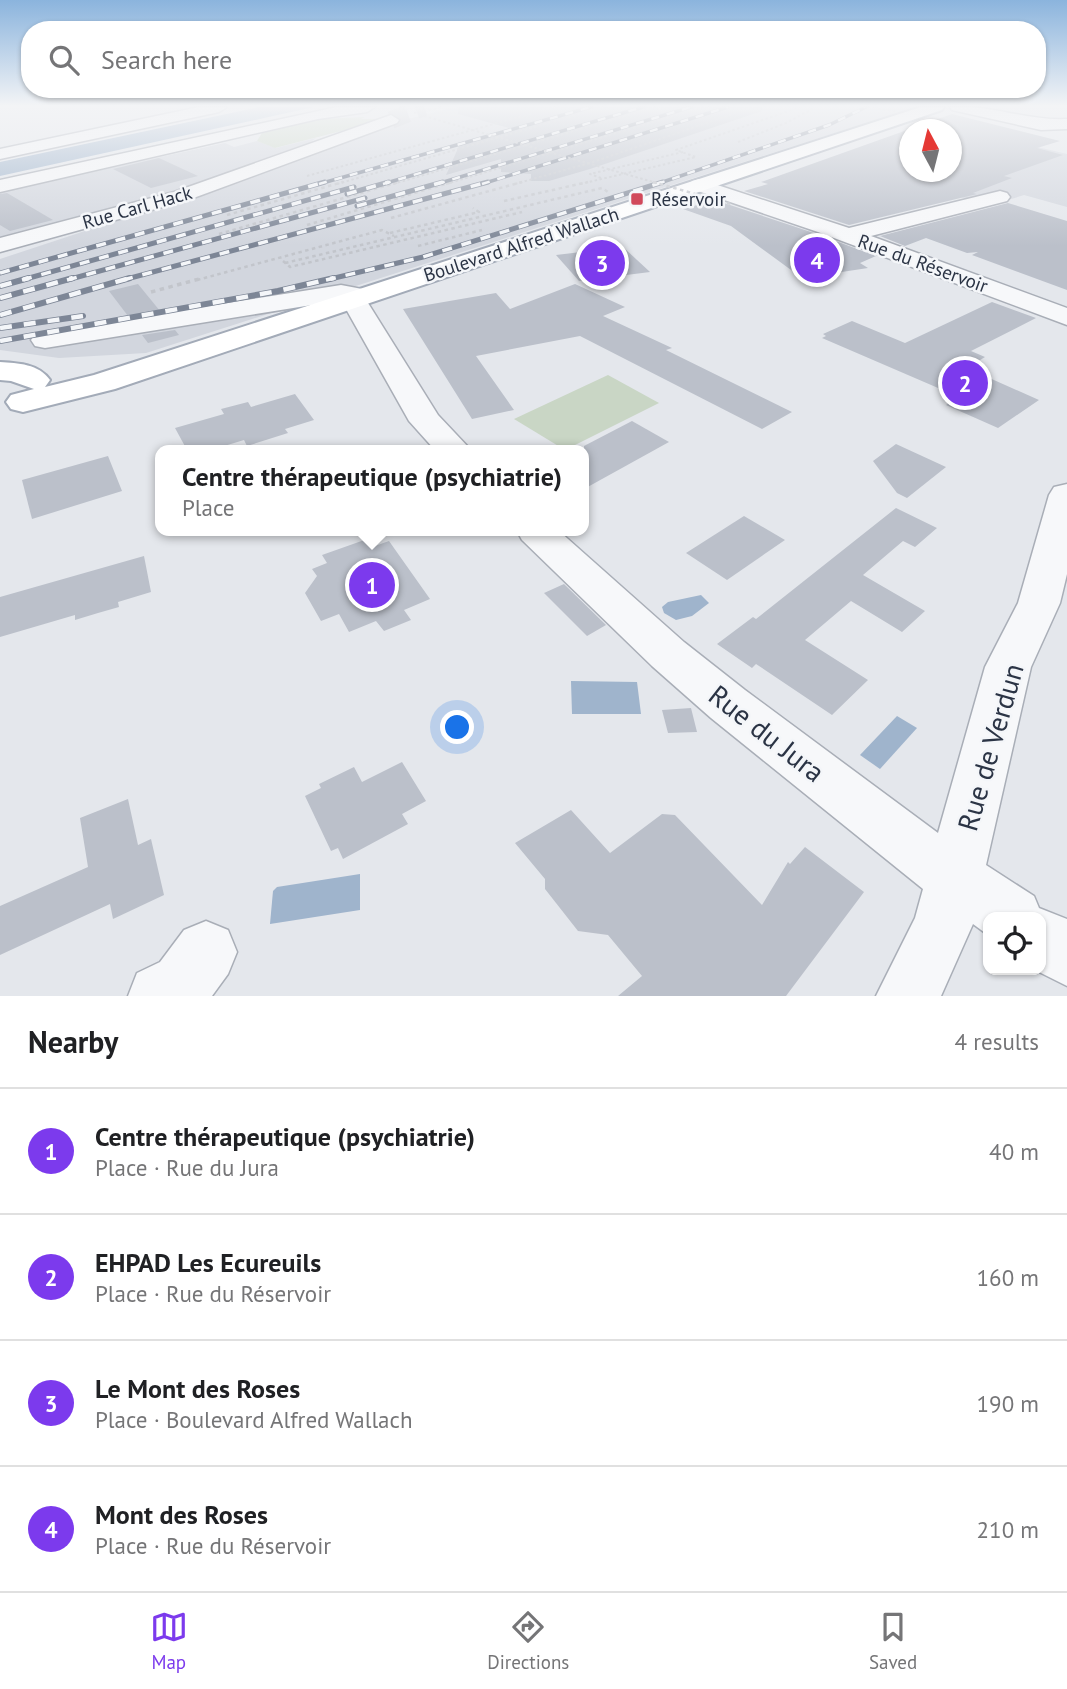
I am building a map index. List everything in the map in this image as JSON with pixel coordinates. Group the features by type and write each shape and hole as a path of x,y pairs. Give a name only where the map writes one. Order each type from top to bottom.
{"main road":[{"name":"Boulevard Alfred Wallach","path":"10,385 73,391 797,153"}],"street":[{"path":"0,186 139,153"},
{"name":"Rue Carl Hack","path":"0,244 169,200 301,153"},
{"path":"56,173 80,186"},
{"name":"Rue du Réservoir","path":"699,185 848,235 1067,317"},
{"path":"848,235 1000,197"},
{"path":"46,340 341,293 357,298 356,304 425,421 449,445"},
{"name":"Rue de Verdun","path":"908,996 942,927 1009,667 1039,603 1067,495"},
{"name":"Rue du Jura","path":"541,536 678,662 954,876 1006,912"},
{"path":"1046,940 1067,955"},
{"path":"160,996 182,984 206,952"}],"path":[{"path":"303,177 388,153"},
{"path":"227,215 441,153"},
{"path":"219,234 494,153"},
{"path":"307,225 548,153"},
{"path":"555,153 731,204"},
{"path":"391,218 617,153"},
{"path":"602,178 590,174 678,153"},
{"path":"504,201 696,156 688,153"},
{"path":"285,263 602,188 609,191 596,195"},
{"path":"389,233 479,212 473,208"},
{"path":"279,259 290,267 523,212 518,209"},
{"path":"518,219 530,215"},
{"path":"418,246 493,226"},
{"path":"151,292 382,230 395,236"}],"shaded area":[{"path":"177,153 285,153 168,196 0,239 0,192"},
{"path":"309,153 771,153 146,353 59,358 0,350 0,259 191,196"},
{"path":"1003,153 1067,154 1067,207 1024,195 1008,200 990,194 967,199 916,182 962,182 962,171"}],"green space":[{"path":"608,375 659,403 575,445 557,445 514,419"}],"water":[{"path":"40,153 102,153 0,176 0,162"},
{"path":"701,595 709,603 692,616 676,620 664,613 662,607 668,602"},
{"path":"571,681 637,682 641,714 572,714"},
{"path":"897,716 917,728 880,769 860,755"},
{"path":"360,874 360,910 270,924 273,891 277,887"}],"building":[{"path":"456,153 636,153 549,181 531,181 531,174 501,172 501,159 446,175"},
{"path":"841,153 899,153 899,182 962,182 962,153 1063,155 1004,176 1012,178 973,193 977,194 849,225 744,191 768,184 761,182"},
{"path":"159,158 198,176 151,188 113,169"},
{"path":"7,193 53,220 10,231 0,225 0,194"},
{"path":"715,200 876,256 860,263 868,268 802,278 731,226 683,209"},
{"path":"1008,203 1067,221 1067,290 972,255 978,252 967,253 926,238 905,246 880,236"},
{"path":"623,247 650,272 579,281 556,255"},
{"path":"138,284 160,311 128,316 109,291"},
{"path":"575,284 625,307 603,316 672,348 666,350 792,412 762,429 580,336 476,356 514,410 472,419 403,309 496,293 510,309"},
{"path":"992,302 1036,318 971,351 985,357 967,368 1039,400 998,428 946,405 959,397 822,338 826,336 823,334 852,321 905,343"},
{"path":"175,330 179,335 148,343 142,335"},
{"path":"295,394 314,420 285,429 288,433 250,445 246,445 244,440 228,445 184,445 175,428 224,414 221,409 248,402 251,407"},
{"path":"632,421 669,442 589,486 589,445 586,445"},
{"path":"896,444 946,467 907,498 897,493 873,461"},
{"path":"108,456 122,491 32,519 22,480"},
{"path":"896,508 937,528 915,547 903,541 863,575 925,611 902,632 851,601 805,640 868,680 832,715 756,664 752,668 717,644 753,617 756,619"},
{"path":"744,516 785,540 727,580 686,553"},
{"path":"370,538 375,546 389,541 430,599 404,610 411,620 384,631 376,621 349,632 339,614 321,621 305,593 317,576 312,569 327,563 322,555"},
{"path":"144,556 151,592 118,602 119,607 75,620 75,615 0,637 0,597"},
{"path":"564,584 606,625 587,636 544,593"},
{"path":"691,708 697,732 668,733 662,710"},
{"path":"402,762 426,801 402,814 408,824 343,859 338,848 331,851 305,796 321,788 319,784 354,767 362,782"},
{"path":"128,799 138,845 151,839 164,895 113,919 110,904 0,955 0,906 88,867 80,818"},
{"path":"571,810 610,853 662,814 675,815 762,905 788,862 790,864 805,847 864,892 786,996 618,996 642,976 608,935 578,931 545,889 545,879 515,843"}],"railway":[{"path":"319,184 427,153"},
{"path":"383,184 486,153"},
{"path":"437,184 538,153"},
{"path":"482,184 580,153"},
{"path":"661,183 746,153"},
{"path":"0,273 325,182"},
{"path":"347,194 389,182"},
{"path":"357,206 443,182"},
{"path":"123,280 488,182"},
{"path":"326,280 423,257 661,183"},
{"path":"657,184 661,183"},
{"path":"22,280 354,187"},
{"path":"67,280 365,198"},
{"path":"0,286 29,278"},
{"path":"0,298 73,278"},
{"path":"0,315 130,278"},
{"path":"0,341 278,291 334,278"},
{"path":"0,328 83,316"}],"place":[{"name":"Réservoir","path":"637,199"},
{"name":"Mont des Roses","path":"817,260"},
{"name":"Le Mont des Roses","path":"602,263"},
{"name":"EHPAD Les Ecureuils","path":"965,383"},
{"name":"Centre thérapeutique (psychiatrie)","path":"372,585"}]}
